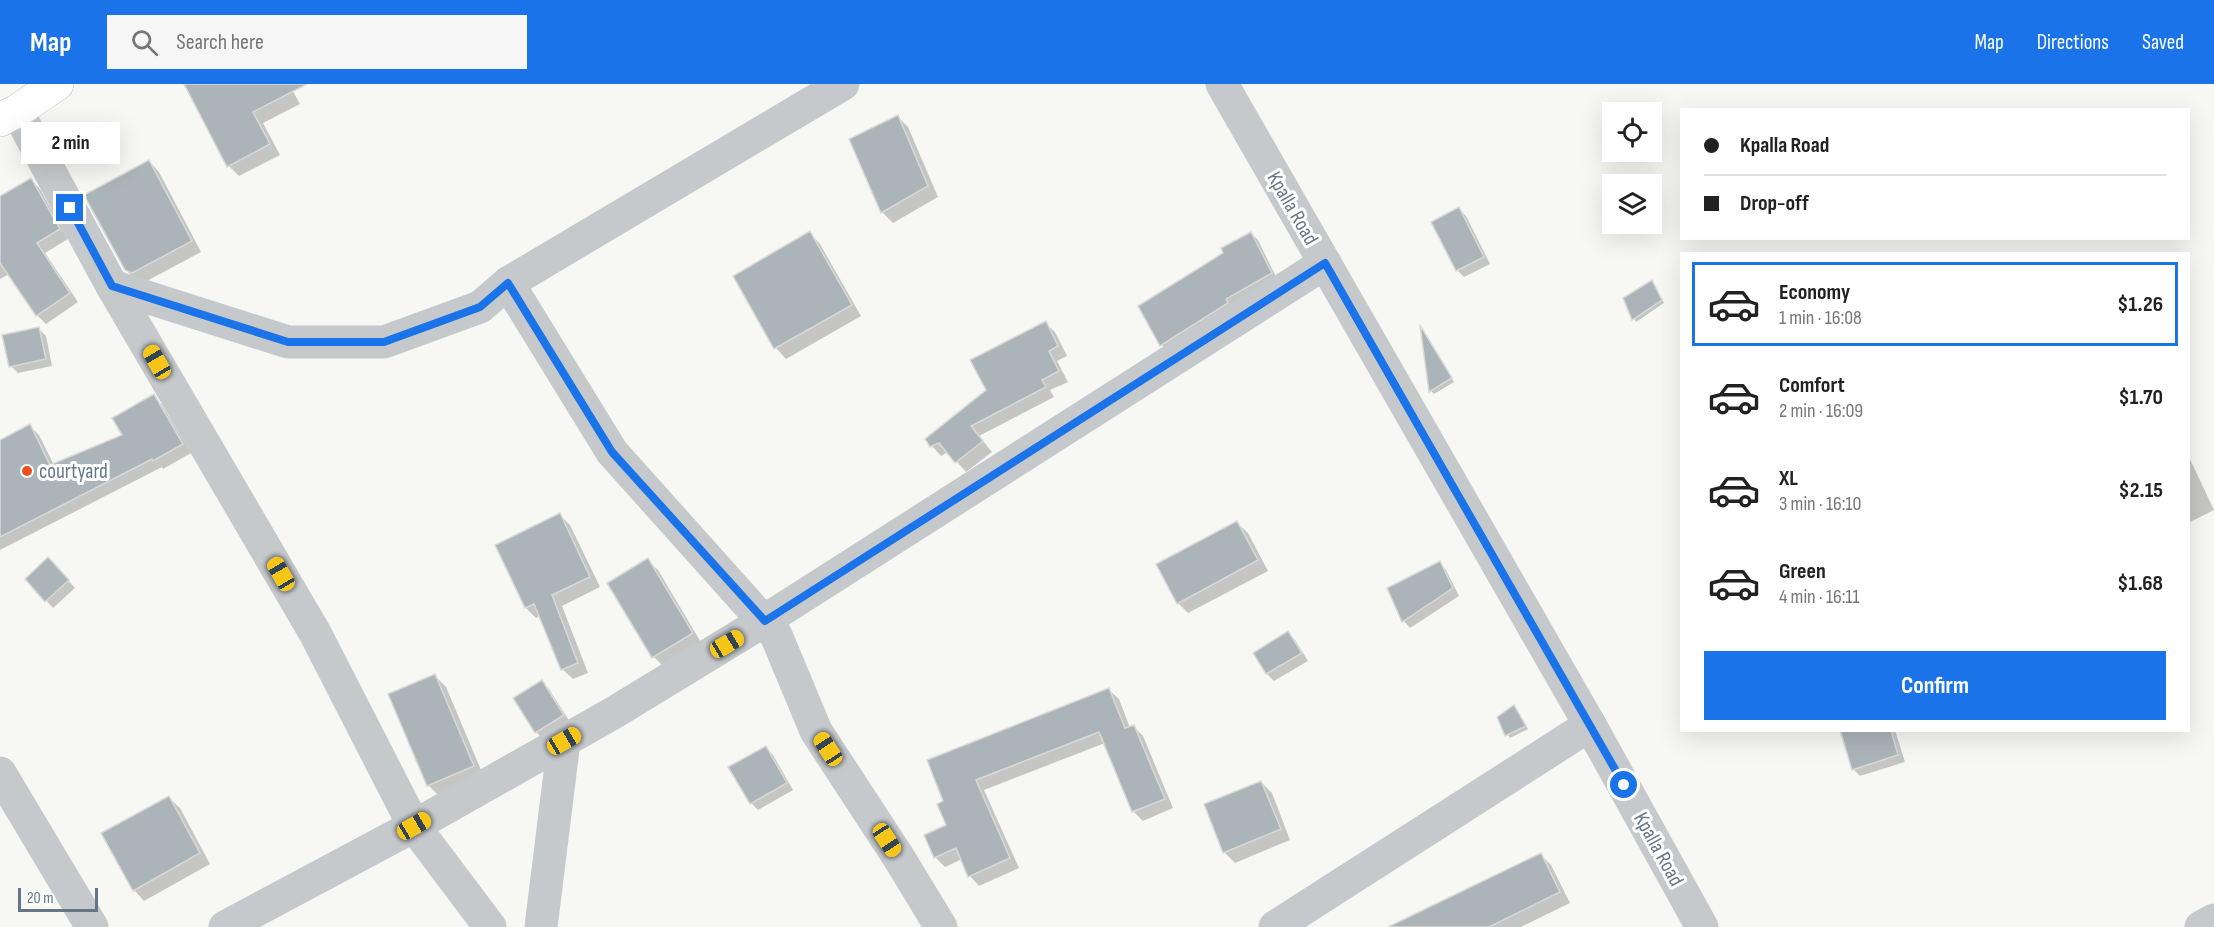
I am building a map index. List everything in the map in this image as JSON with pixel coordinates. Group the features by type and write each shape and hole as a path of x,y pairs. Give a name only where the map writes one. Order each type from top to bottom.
{"highway":[{"path":"9,116 57,84"}],"street":[{"path":"112,286 288,342 384,342 480,307 508,283 843,84"},
{"name":"Kpalla Road","path":"1222,84 1590,725 1702,927"},
{"path":"9,116 112,286 315,633 414,826 490,927"},
{"path":"225,927 414,826 564,741 765,621 1325,263"},
{"path":"508,283 612,452 776,635 816,731 941,927"},
{"path":"1275,927 1590,725"},
{"path":"541,927 564,741"},
{"path":"0,773 93,927"},
{"path":"2200,927 2214,920"}],"building":[{"path":"184,84 307,84 253,112 270,144 227,167"},
{"path":"898,115 928,186 881,213 849,139"},
{"path":"149,160 192,241 132,273 125,270 84,195"},
{"path":"31,178 60,229 37,243 70,293 36,316 0,263 0,196"},
{"path":"1459,207 1484,257 1456,271 1431,222"},
{"path":"810,231 852,305 774,349 733,276"},
{"path":"1251,232 1272,273 1226,299 1228,303 1160,346 1138,306 1223,253 1221,248"},
{"path":"1652,280 1662,300 1632,320 1623,298"},
{"path":"1046,321 1058,346 1049,351 1059,371 1042,380 1046,387 971,426 983,441 955,463 939,443 930,447 925,439 986,390 970,360"},
{"path":"1420,325 1452,378 1429,392"},
{"path":"39,327 46,359 9,367 2,335"},
{"path":"154,394 183,444 0,537 0,440 30,424 50,465 122,435 112,418"},
{"path":"560,513 590,577 552,595 578,663 561,670 534,604 525,608 495,545"},
{"path":"1237,521 1258,560 1177,604 1156,564"},
{"path":"48,557 69,580 45,602 25,579"},
{"path":"648,558 693,633 652,658 607,583"},
{"path":"1440,561 1453,588 1402,622 1387,588"},
{"path":"1288,631 1302,653 1266,674 1253,653"},
{"path":"435,674 474,766 427,786 388,694"},
{"path":"542,680 564,715 535,733 513,698"},
{"path":"1109,688 1125,728 1134,725 1165,799 1132,812 1099,732 976,780 1010,858 968,877 956,848 934,858 924,835 946,825 937,804 943,801 927,760"},
{"path":"1514,705 1526,726 1505,736 1497,717"},
{"path":"1841,732 1892,732 1898,755 1852,770"},
{"path":"766,746 787,783 750,804 728,767"},
{"path":"1261,781 1281,829 1223,853 1204,804"},
{"path":"169,796 200,853 133,891 101,833"},
{"path":"1541,853 1560,892 1489,927 1388,927"}],"place":[{"name":"courtyard","path":"27,471"}],"route":[{"path":"70,208 112,286 288,342 384,342 480,307 508,283 612,452 765,621 1325,263 1624,785"}]}
